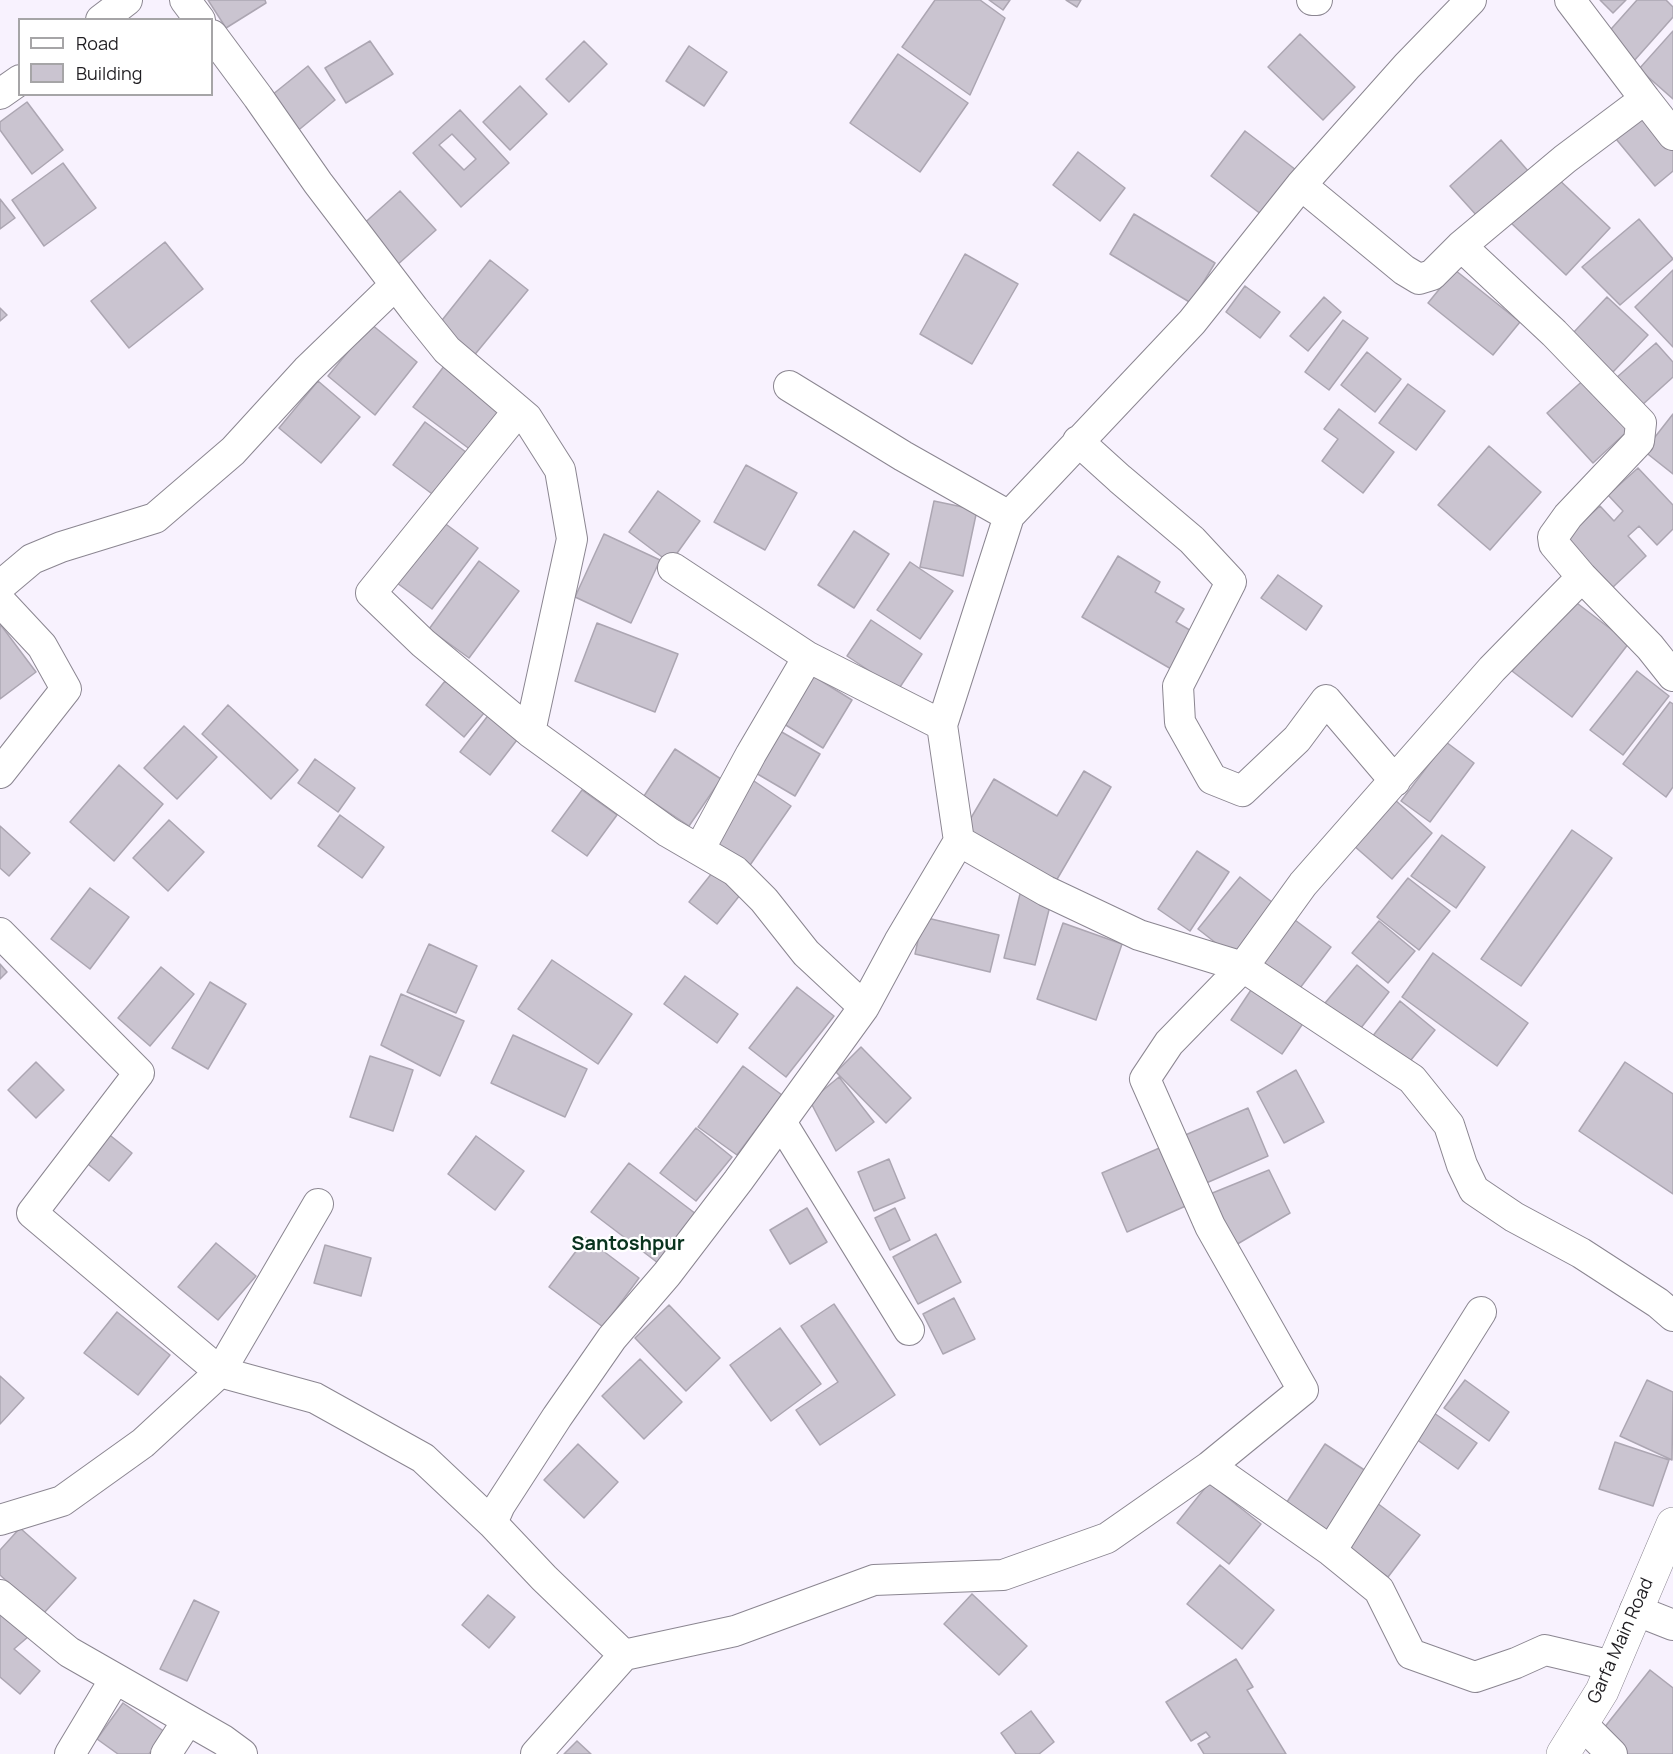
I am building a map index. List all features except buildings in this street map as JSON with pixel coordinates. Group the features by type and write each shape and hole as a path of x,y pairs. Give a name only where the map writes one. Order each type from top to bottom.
{"main road":[{"name":"Garfa Main Road","path":"1563,1754 1602,1691 1673,1524"}],"street":[{"path":"104,18 127,0"},
{"path":"185,0 198,18"},
{"path":"1312,0 1317,0"},
{"path":"492,1523 500,1505 525,1466 612,1338 666,1274 781,1122 864,1007 898,942 959,841 942,725 1009,516 1192,322 1301,185 1407,66 1471,0"},
{"path":"1570,0 1673,135"},
{"path":"213,36 318,183 447,350 527,418 560,470 572,539 530,732"},
{"path":"0,94 18,81"},
{"path":"1301,185 1404,270 1419,279 1432,275 1461,246 1565,159 1645,99"},
{"path":"1461,246 1554,333 1641,423 1639,441 1569,516 1553,537 1554,544 1582,578 1650,646 1673,676"},
{"path":"0,586 32,559 61,547 155,518 233,451 307,370 395,285"},
{"path":"789,386 903,456 1009,516"},
{"path":"518,411 371,594 423,643 530,732 669,832 735,871 764,900 806,953 864,1007"},
{"path":"1078,441 1192,540 1230,582 1178,686 1180,722 1212,779 1242,791 1297,739 1326,700 1395,781"},
{"path":"673,568 808,657 942,725"},
{"path":"536,1754 624,1654 735,1631 874,1580 1003,1575 1107,1538 1210,1466 1303,1390 1210,1226 1144,1079 1169,1043 1243,967 1303,884 1492,669 1582,578"},
{"path":"0,601 42,646 66,689 0,773"},
{"path":"699,850 751,754 808,657"},
{"path":"959,841 1046,891 1139,935 1243,967 1412,1079 1449,1125 1462,1165 1474,1190 1514,1217 1581,1253 1658,1303 1673,1316"},
{"path":"0,933 140,1073 32,1213 220,1372 315,1398 423,1458 492,1523 543,1578 624,1654"},
{"path":"781,1122 909,1330"},
{"path":"0,1520 62,1501 143,1443 220,1372 318,1204"},
{"path":"1331,1551 1481,1312"},
{"path":"1210,1466 1331,1551 1379,1590 1411,1654 1475,1677 1545,1650 1613,1666"},
{"path":"0,1595 69,1652 188,1720 242,1754"},
{"path":"1635,1610 1673,1625"},
{"path":"70,1754 115,1679"},
{"path":"166,1754 188,1720"},
{"path":"1582,1724 1612,1754"}],"district":[{"name":"Santoshpur","path":"628,1244"}]}
